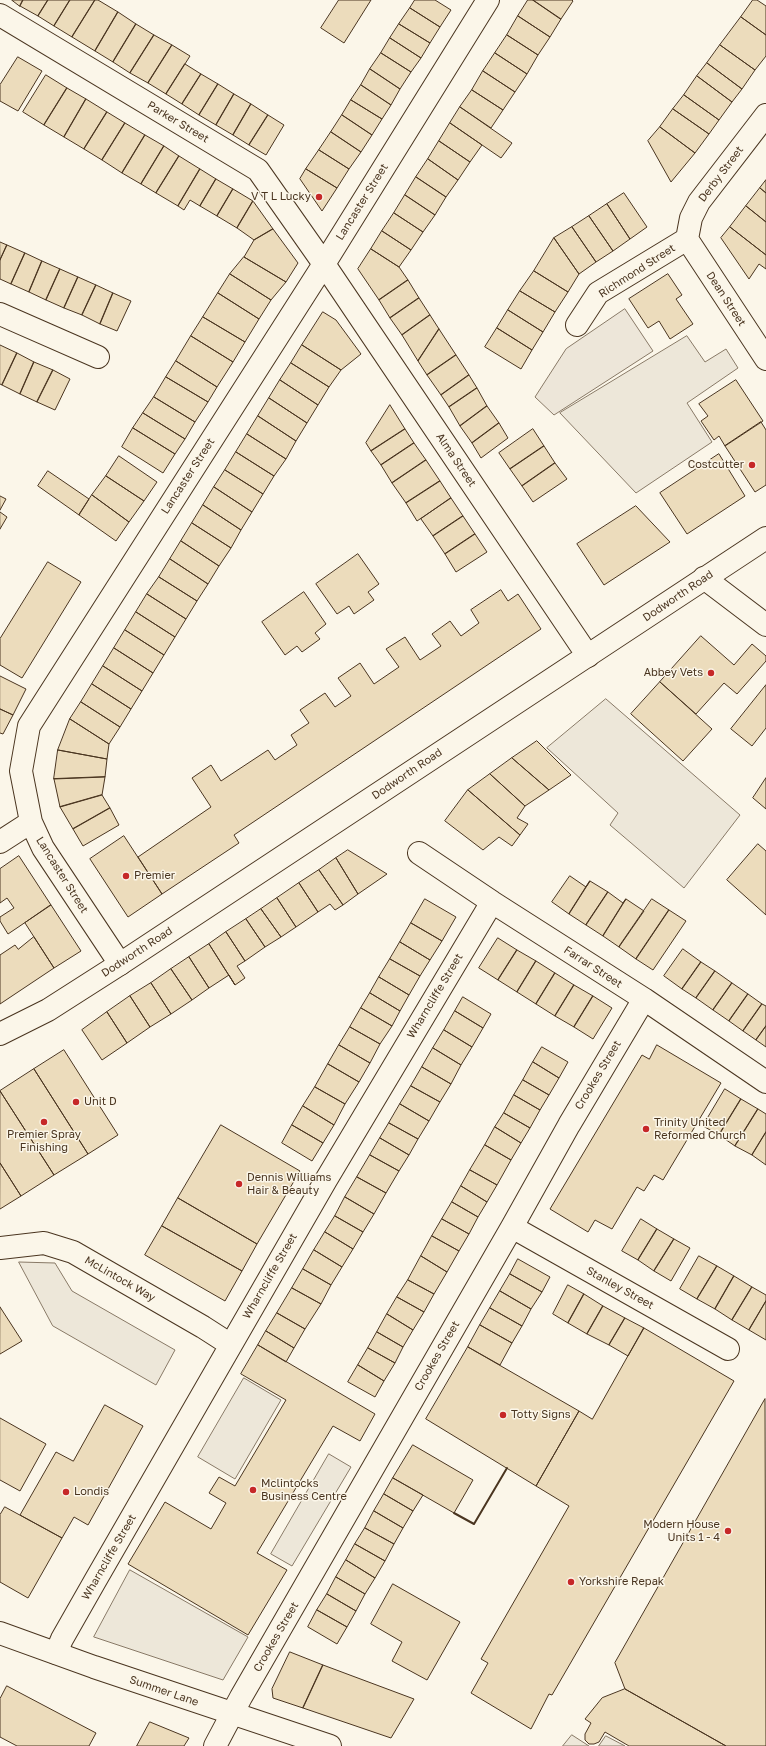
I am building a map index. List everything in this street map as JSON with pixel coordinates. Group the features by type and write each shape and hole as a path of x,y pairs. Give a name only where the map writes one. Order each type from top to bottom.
{"main road":[{"name":"Lancaster Street","path":"120,964 43,848 31,822 21,771 29,726 324,264 488,0"},
{"name":"Parker Street","path":"0,15 258,170 324,264"},
{"name":"Derby Street","path":"687,239 691,218 699,202 766,115"},
{"name":"Richmond Street","path":"577,324 598,293 687,239"},
{"name":"Dean Street","path":"687,239 766,359"},
{"name":"Alma Street","path":"324,264 588,656"},
{"path":"0,314 98,357"},
{"name":"Dodworth Road","path":"0,1034 48,1010 120,964 766,538"},
{"path":"704,578 766,625"},
{"path":"0,842 31,822"},
{"name":"Farrar Street","path":"419,853 492,902 644,999 766,1082"},
{"name":"Wharncliffe Street","path":"56,1653 62,1639 95,1581 330,1173 492,902"},
{"name":"Crookes Street","path":"215,1746 388,1439 512,1227 569,1125 644,999"},
{"name":"Dodworth Road","path":"0,1050 48,1010"},
{"name":"Stanley Street","path":"512,1227 728,1349"},
{"name":"McLintock Way","path":"0,1248 44,1243 73,1252 203,1327 231,1345"},
{"name":"Summer Lane","path":"0,1633 232,1714 330,1746"}],"shaded area":[{"path":"625,309 653,351 554,415 535,397 566,349"},
{"path":"687,336 705,362 726,349 738,368 687,403 712,442 636,493 560,413"},
{"path":"606,699 740,815 684,888 610,825 618,813 547,748"},
{"path":"19,1262 55,1263 72,1291 175,1350 156,1385 53,1326"},
{"path":"244,1378 281,1400 235,1479 198,1457"},
{"path":"329,1454 351,1467 292,1566 271,1554"},
{"path":"130,1570 248,1637 223,1680 94,1637"},
{"path":"572,1735 589,1746 563,1746"},
{"path":"606,1736 625,1746 599,1746"}],"building":[{"path":"12,0 23,0 20,6"},
{"path":"23,0 48,0 38,16 20,6"},
{"path":"48,0 70,0 54,26 38,16"},
{"path":"70,0 95,0 72,37 54,26"},
{"path":"95,0 98,0 118,12 95,51 72,37"},
{"path":"339,0 371,0 344,43 321,28"},
{"path":"415,0 435,0 451,10 440,27 410,8"},
{"path":"528,0 533,0 561,19 550,37 518,16"},
{"path":"533,0 572,0 573,1 561,19"},
{"path":"753,0 757,0 766,6 766,35 741,17"},
{"path":"410,8 440,27 430,43 399,24"},
{"path":"118,12 136,24 113,62 95,51"},
{"path":"518,16 550,37 538,55 507,35"},
{"path":"741,17 766,35 766,56 755,70 720,45"},
{"path":"136,24 154,35 130,73 113,62"},
{"path":"399,24 430,43 421,58 390,38"},
{"path":"154,35 172,45 148,83 130,73"},
{"path":"507,35 538,55 527,74 495,53"},
{"path":"390,38 421,58 411,72 381,53"},
{"path":"172,45 190,56 166,94 148,83"},
{"path":"720,45 755,70 742,89 707,63"},
{"path":"381,53 411,72 400,89 370,69"},
{"path":"495,53 527,74 515,92 483,71"},
{"path":"18,57 42,71 18,111 0,101 0,85"},
{"path":"707,63 742,89 732,102 697,76"},
{"path":"185,64 201,74 182,104 166,94"},
{"path":"370,69 400,89 391,105 361,85"},
{"path":"483,71 515,92 503,110 472,90"},
{"path":"201,74 218,84 199,115 182,104"},
{"path":"46,75 67,88 44,125 23,112"},
{"path":"697,76 732,102 719,120 684,95"},
{"path":"218,84 234,94 216,125 199,115"},
{"path":"361,85 391,105 382,119 351,100"},
{"path":"67,88 86,99 64,137 44,125"},
{"path":"472,90 503,110 491,128 460,107"},
{"path":"234,94 251,104 233,135 216,125"},
{"path":"684,95 719,120 709,134 673,109"},
{"path":"86,99 107,112 84,149 64,137"},
{"path":"351,100 382,119 372,135 342,115"},
{"path":"251,104 268,115 249,145 233,135"},
{"path":"460,107 512,143 501,158 450,123"},
{"path":"673,109 709,134 695,153 660,127"},
{"path":"107,112 125,123 102,160 84,149"},
{"path":"268,115 284,125 266,155 249,145"},
{"path":"342,115 372,135 361,152 331,132"},
{"path":"125,123 145,135 122,173 102,160"},
{"path":"450,123 482,145 470,162 439,141"},
{"path":"660,127 695,153 671,182 648,141"},
{"path":"331,132 361,152 349,169 319,150"},
{"path":"145,135 164,146 141,184 122,173"},
{"path":"439,141 470,162 458,180 428,159"},
{"path":"164,146 179,156 156,193 141,184"},
{"path":"319,150 349,169 337,188 306,169"},
{"path":"179,156 200,169 178,206 156,193"},
{"path":"428,159 458,180 446,197 416,177"},
{"path":"200,169 216,179 200,206 190,200 184,210 178,206"},
{"path":"306,169 337,188 322,211 300,179"},
{"path":"416,177 446,197 435,215 405,195"},
{"path":"216,179 233,189 217,216 200,206"},
{"path":"766,180 766,193 760,188"},
{"path":"760,188 766,193 766,222 746,206"},
{"path":"233,189 253,201 237,228 217,216"},
{"path":"624,193 647,227 630,239 607,204"},
{"path":"405,195 435,215 423,232 394,213"},
{"path":"253,201 273,229 254,240 237,228"},
{"path":"607,204 630,239 613,251 589,216"},
{"path":"746,206 766,222 766,255 730,227"},
{"path":"394,213 423,232 411,250 382,231"},
{"path":"589,216 613,251 596,262 572,227"},
{"path":"572,227 596,262 579,274 554,238"},
{"path":"730,227 766,255 766,269 759,264 749,279 721,238"},
{"path":"273,229 298,263 286,282 244,257 254,240"},
{"path":"382,231 411,250 399,267 371,249"},
{"path":"554,238 579,274 568,292 534,271"},
{"path":"0,242 7,245 0,260"},
{"path":"7,245 25,253 11,284 0,279 0,260"},
{"path":"371,249 399,267 408,280 379,300 358,269"},
{"path":"25,253 42,261 29,292 11,284"},
{"path":"244,257 286,282 271,300 230,274"},
{"path":"42,261 60,269 46,300 29,292"},
{"path":"60,269 78,277 64,308 46,300"},
{"path":"534,271 568,292 555,312 520,291"},
{"path":"230,274 271,300 259,319 218,293"},
{"path":"668,274 682,295 676,299 693,324 670,339 659,321 648,328 629,299"},
{"path":"78,277 96,285 82,315 64,308"},
{"path":"408,280 419,298 390,318 379,300"},
{"path":"96,285 113,293 100,324 82,315"},
{"path":"520,291 555,312 543,332 508,310"},
{"path":"113,293 131,301 117,331 100,324"},
{"path":"218,293 259,319 245,342 203,317"},
{"path":"419,298 430,315 402,335 390,318"},
{"path":"508,310 543,332 532,350 497,328"},
{"path":"323,312 336,320 361,354 341,370 302,345"},
{"path":"430,315 439,329 418,361 402,335"},
{"path":"203,317 245,342 233,362 191,336"},
{"path":"497,328 532,350 521,369 485,347"},
{"path":"439,329 456,355 427,375 418,361"},
{"path":"191,336 233,362 217,387 176,361"},
{"path":"0,345 17,353 2,385 0,384"},
{"path":"302,345 341,370 329,387 291,363"},
{"path":"17,353 34,362 20,394 2,385"},
{"path":"456,355 469,375 441,395 427,375"},
{"path":"176,361 217,387 208,402 166,377"},
{"path":"34,362 53,370 37,402 20,394"},
{"path":"291,363 329,387 318,405 280,380"},
{"path":"53,370 70,379 55,410 37,402"},
{"path":"469,375 477,388 449,407 441,395"},
{"path":"166,377 208,402 195,422 154,397"},
{"path":"280,380 318,405 307,423 269,398"},
{"path":"736,380 763,421 725,446 719,436 714,440 701,421 708,416 699,404"},
{"path":"477,388 487,406 460,426 449,407"},
{"path":"154,397 195,422 185,439 143,413"},
{"path":"269,398 307,423 296,441 258,416"},
{"path":"390,405 405,429 371,451 366,443"},
{"path":"487,406 499,423 472,443 460,426"},
{"path":"143,413 185,439 175,454 133,428"},
{"path":"258,416 296,441 286,459 247,434"},
{"name":"Costcutter","path":"761,422 766,430 766,485 755,492 725,446"},
{"path":"499,423 508,438 481,458 472,443"},
{"path":"133,428 175,454 163,473 122,447"},
{"path":"405,429 414,443 381,465 371,451"},
{"path":"533,429 544,446 510,469 499,453"},
{"path":"247,434 286,459 274,476 236,452"},
{"path":"414,443 426,460 392,483 381,465"},
{"path":"544,446 555,463 522,486 510,469"},
{"path":"236,452 274,476 263,494 225,470"},
{"path":"719,454 745,496 687,534 660,493"},
{"path":"119,456 157,482 144,501 106,476"},
{"path":"426,460 440,481 406,503 392,483"},
{"path":"555,463 567,479 533,502 522,486"},
{"path":"225,470 263,494 252,512 214,487"},
{"path":"48,471 89,499 79,515 38,486"},
{"path":"106,476 144,501 129,522 92,495"},
{"path":"440,481 451,498 417,521 406,503"},
{"path":"214,487 252,512 241,530 203,505"},
{"path":"92,495 129,522 116,541 79,515"},
{"path":"0,496 6,499 0,510"},
{"path":"451,498 463,516 433,536 421,519"},
{"path":"203,505 241,530 231,548 192,523"},
{"path":"636,506 670,542 604,585 577,544"},
{"path":"0,512 7,517 0,529"},
{"path":"463,516 475,534 445,554 433,536"},
{"path":"192,523 231,548 219,566 181,541"},
{"path":"475,534 487,552 456,572 445,554"},
{"path":"181,541 219,566 208,584 170,559"},
{"path":"358,554 379,584 368,592 374,600 354,614 349,606 337,614 316,584"},
{"path":"170,559 208,584 197,601 159,577"},
{"path":"48,562 81,582 22,678 0,665 0,639"},
{"path":"159,577 197,601 186,619 147,594"},
{"path":"501,590 508,601 518,594 541,629 234,835 239,843 162,894 138,857 211,807 192,778 211,765 221,781 268,750 275,760 297,745 291,735 309,723 300,710 325,693 335,707 351,696 338,678 360,663 374,684 399,667 386,649 405,637 420,660 441,646 432,634 450,621 461,636 479,623 471,610"},
{"path":"304,592 326,624 315,633 320,639 302,652 297,646 285,655 262,622"},
{"path":"147,594 186,619 175,637 136,612"},
{"path":"136,612 175,637 164,655 125,630"},
{"path":"125,630 164,655 153,673 114,648"},
{"name":"Abbey Vets","path":"701,636 734,665 752,644 766,656 766,661 737,694 724,683 696,714 660,682"},
{"path":"114,648 153,673 142,691 103,666"},
{"path":"103,666 142,691 131,709 92,684"},
{"path":"0,676 26,689 13,715 0,709"},
{"name":"Abbey Vets","path":"660,682 712,729 683,761 631,714"},
{"path":"92,684 131,709 120,727 81,702"},
{"path":"766,685 766,728 752,746 731,729"},
{"path":"81,702 120,727 109,744 70,719"},
{"path":"0,709 13,715 3,734 0,733"},
{"path":"70,719 109,744 107,759 58,750"},
{"path":"537,741 571,775 549,790 512,758"},
{"path":"58,750 107,759 105,777 54,779"},
{"path":"512,758 549,790 525,806 490,774"},
{"path":"490,774 525,806 517,818 528,824 520,835 468,790"},
{"path":"105,777 102,795 60,807 54,779"},
{"path":"766,778 766,809 753,798"},
{"path":"468,790 520,835 512,846 499,837 483,850 445,821"},
{"path":"102,795 110,808 73,829 60,807"},
{"path":"110,808 119,825 83,846 73,829"},
{"name":"Premier","path":"124,836 162,894 128,917 90,859"},
{"path":"758,844 766,851 766,915 727,880"},
{"path":"348,850 387,874 358,894 336,858"},
{"path":"19,856 51,905 8,934 0,921 0,917 14,908 7,898 0,903 0,869"},
{"path":"336,858 358,894 343,905 319,870"},
{"path":"319,870 343,905 335,910 330,904 318,912 299,883"},
{"path":"570,876 586,887 590,881 569,914 552,902"},
{"path":"590,881 608,892 586,925 569,914"},
{"path":"299,883 318,912 296,927 277,898"},
{"path":"608,892 623,903 626,899 603,936 586,925"},
{"path":"277,898 296,927 281,937 261,909"},
{"path":"425,899 456,917 442,941 411,923"},
{"path":"626,899 644,911 619,947 603,936"},
{"path":"652,899 669,910 636,959 619,947"},
{"path":"51,905 81,951 54,968 25,923"},
{"path":"261,909 281,937 265,947 246,919"},
{"path":"669,910 686,921 653,970 636,959"},
{"path":"246,919 265,947 245,961 226,932"},
{"path":"411,923 442,941 430,960 400,942"},
{"path":"226,932 245,961 237,966 245,978 235,985 209,944"},
{"path":"34,937 54,968 0,1004 0,955 15,945 18,949"},
{"path":"498,938 517,950 498,980 479,968"},
{"path":"400,942 430,960 420,976 390,959"},
{"path":"209,944 229,975 209,988 189,957"},
{"path":"683,949 701,962 682,989 664,976"},
{"path":"517,950 536,961 517,992 498,980"},
{"path":"189,957 209,988 192,1000 171,969"},
{"path":"390,959 420,976 409,995 379,977"},
{"path":"536,961 555,973 536,1004 517,992"},
{"path":"701,962 715,971 696,998 682,989"},
{"path":"171,969 192,1000 171,1014 151,983"},
{"path":"715,971 732,983 713,1010 696,998"},
{"path":"555,973 574,985 555,1016 536,1004"},
{"path":"379,977 409,995 400,1011 370,993"},
{"path":"151,983 171,1014 150,1027 130,996"},
{"path":"732,983 748,994 729,1021 713,1010"},
{"path":"574,985 593,996 574,1027 555,1016"},
{"path":"370,993 400,1011 392,1026 361,1008"},
{"path":"748,994 762,1004 743,1031 729,1021"},
{"path":"130,996 150,1027 127,1043 107,1012"},
{"path":"593,996 612,1008 593,1039 574,1027"},
{"path":"463,997 491,1014 483,1028 455,1011"},
{"path":"762,1004 766,1006 766,1026 756,1040 743,1031"},
{"path":"361,1008 392,1026 380,1044 350,1027"},
{"path":"455,1011 483,1028 472,1047 444,1030"},
{"path":"107,1012 127,1043 102,1060 82,1030"},
{"path":"766,1026 766,1047 756,1040"},
{"path":"350,1027 380,1044 370,1063 339,1045"},
{"path":"444,1030 472,1047 461,1065 433,1048"},
{"path":"339,1045 370,1063 359,1082 328,1064"},
{"name":"Trinity United Reformed Church","path":"657,1045 721,1083 663,1180 654,1175 644,1191 637,1187 612,1229 595,1220 588,1232 550,1209 642,1055 649,1059"},
{"path":"542,1047 568,1062 559,1078 533,1062"},
{"path":"433,1048 461,1065 451,1084 422,1067"},
{"name":"Unit D","path":"64,1050 118,1135 88,1154 34,1069"},
{"path":"533,1062 559,1078 549,1095 523,1080"},
{"path":"328,1064 359,1082 345,1104 315,1087"},
{"path":"422,1067 451,1084 440,1102 411,1086"},
{"name":"Premier Spray Finishing","path":"34,1069 88,1154 54,1175 0,1091"},
{"path":"523,1080 549,1095 540,1110 514,1095"},
{"path":"411,1086 440,1102 429,1121 400,1104"},
{"path":"315,1087 345,1104 334,1125 303,1106"},
{"path":"725,1089 741,1099 719,1135 703,1126"},
{"path":"0,1091 54,1175 21,1196 0,1163"},
{"path":"514,1095 540,1110 530,1128 504,1113"},
{"path":"741,1099 758,1109 735,1146 719,1135"},
{"path":"400,1104 429,1121 418,1139 389,1123"},
{"path":"303,1106 334,1125 323,1143 292,1125"},
{"path":"758,1109 766,1114 766,1132 752,1155 735,1146"},
{"path":"504,1113 530,1128 521,1143 495,1127"},
{"path":"389,1123 418,1139 409,1155 380,1138"},
{"name":"Dennis Williams Hair & Beauty","path":"221,1125 300,1171 257,1244 178,1198"},
{"path":"292,1125 323,1143 312,1161 282,1143"},
{"path":"495,1127 521,1143 511,1160 485,1145"},
{"path":"766,1132 766,1165 752,1155"},
{"path":"380,1138 409,1155 399,1171 370,1155"},
{"path":"485,1145 511,1160 497,1185 470,1170"},
{"path":"370,1155 399,1171 386,1193 357,1177"},
{"path":"0,1163 21,1196 0,1209"},
{"path":"470,1170 497,1185 487,1202 461,1186"},
{"path":"357,1177 386,1193 374,1214 345,1197"},
{"path":"461,1186 487,1202 478,1217 452,1202"},
{"path":"345,1197 374,1214 363,1232 335,1216"},
{"path":"178,1198 257,1244 242,1271 162,1226"},
{"path":"452,1202 478,1217 469,1234 442,1219"},
{"path":"335,1216 363,1232 353,1249 325,1232"},
{"path":"442,1219 469,1234 459,1251 432,1236"},
{"path":"641,1219 657,1229 638,1260 622,1251"},
{"path":"162,1226 242,1271 225,1301 145,1255"},
{"path":"657,1229 674,1239 654,1271 638,1260"},
{"path":"325,1232 353,1249 342,1267 314,1250"},
{"path":"432,1236 459,1251 447,1272 421,1256"},
{"path":"674,1239 690,1248 671,1281 654,1271"},
{"path":"314,1250 342,1267 331,1285 303,1269"},
{"path":"421,1256 447,1272 434,1294 408,1280"},
{"path":"699,1256 717,1266 697,1299 680,1289"},
{"path":"518,1259 550,1277 542,1292 510,1274"},
{"path":"717,1266 734,1276 715,1309 697,1299"},
{"path":"303,1269 331,1285 321,1304 292,1288"},
{"path":"510,1274 542,1292 531,1309 500,1291"},
{"path":"734,1276 752,1287 732,1320 715,1309"},
{"path":"408,1280 434,1294 424,1312 397,1297"},
{"path":"568,1285 584,1294 568,1323 553,1314"},
{"path":"752,1287 766,1295 766,1301 749,1330 732,1320"},
{"path":"292,1288 321,1304 305,1329 277,1313"},
{"path":"500,1291 531,1309 522,1326 490,1308"},
{"path":"584,1294 603,1306 587,1334 568,1323"},
{"path":"397,1297 424,1312 413,1330 387,1314"},
{"path":"766,1301 766,1340 749,1330"},
{"path":"603,1306 625,1318 609,1345 587,1334"},
{"path":"0,1307 22,1341 0,1354"},
{"path":"490,1308 522,1326 512,1343 480,1325"},
{"path":"277,1313 305,1329 294,1348 266,1331"},
{"path":"387,1314 413,1330 403,1347 377,1332"},
{"path":"625,1318 644,1328 628,1356 609,1345"},
{"path":"480,1325 512,1343 500,1365 468,1347"},
{"name":"Yorkshire Repak","path":"644,1328 734,1381 552,1695 549,1694 531,1729 471,1693 488,1663 481,1659 569,1506 536,1486 579,1411 592,1419"},
{"path":"266,1331 294,1348 286,1362 258,1345"},
{"path":"377,1332 403,1347 395,1363 368,1348"},
{"name":"Mclintocks Business Centre","path":"258,1345 375,1414 360,1441 333,1426 257,1553 287,1570 248,1635 128,1564 165,1502 211,1529 226,1503 209,1493 219,1477 235,1486 286,1400 241,1374"},
{"name":"Totty Signs","path":"468,1347 579,1411 536,1486 426,1419"},
{"path":"368,1348 395,1363 384,1381 358,1365"},
{"path":"358,1365 384,1381 375,1397 348,1382"},
{"name":"Modern House Units 1 - 4","path":"765,1399 766,1746 726,1746 625,1689 615,1663"},
{"path":"105,1405 143,1426 88,1525 74,1517 62,1538 20,1515 56,1452 73,1461"},
{"path":"0,1418 46,1444 20,1491 0,1480"},
{"path":"413,1445 473,1480 454,1513 393,1478"},
{"path":"393,1478 423,1495 413,1511 384,1494"},
{"path":"384,1494 413,1511 403,1528 374,1511"},
{"path":"5,1507 62,1538 28,1598 0,1582 0,1515"},
{"path":"374,1511 403,1528 394,1544 365,1528"},
{"path":"365,1528 394,1544 385,1561 355,1544"},
{"path":"355,1544 385,1561 375,1578 346,1560"},
{"path":"346,1560 375,1578 365,1594 336,1577"},
{"path":"336,1577 365,1594 356,1611 327,1594"},
{"path":"393,1584 460,1622 427,1680 392,1661 402,1642 371,1624"},
{"path":"327,1594 356,1611 347,1627 317,1610"},
{"path":"317,1610 347,1627 337,1644 308,1627"},
{"path":"290,1652 323,1665 303,1708 273,1698 272,1689"},
{"path":"323,1665 414,1699 391,1738 303,1708"},
{"path":"7,1686 96,1733 89,1746 17,1746 0,1737 0,1699"},
{"path":"625,1689 726,1746 629,1746 605,1732 599,1742 589,1744 585,1740 585,1734 591,1723 585,1719 602,1698"},
{"path":"150,1722 189,1738 184,1746 137,1746"}],"wall":[{"path":"454,1513 474,1524 507,1468"}],"place":[{"name":"V T L Lucky","path":"319,197"},
{"name":"Costcutter","path":"752,465"},
{"name":"Abbey Vets","path":"711,673"},
{"name":"Premier","path":"126,876"},
{"name":"Unit D","path":"76,1102"},
{"name":"Premier Spray Finishing","path":"44,1122"},
{"name":"Trinity United Reformed Church","path":"646,1129"},
{"name":"Dennis Williams Hair & Beauty","path":"239,1184"},
{"name":"Totty Signs","path":"503,1415"},
{"name":"Mclintocks Business Centre","path":"253,1490"},
{"name":"Londis","path":"66,1492"},
{"name":"Modern House Units 1 - 4","path":"728,1531"},
{"name":"Yorkshire Repak","path":"571,1582"}]}
